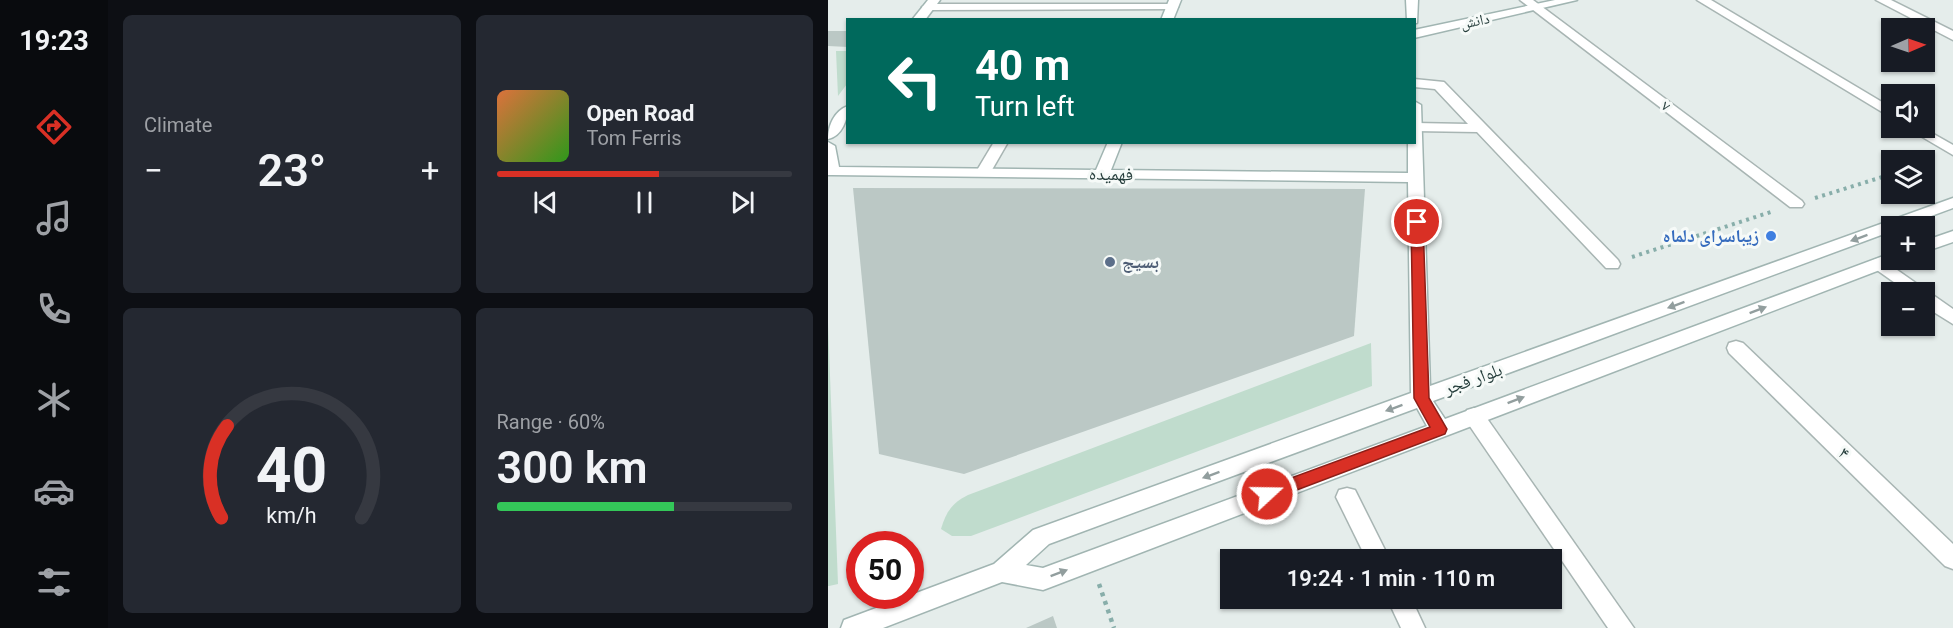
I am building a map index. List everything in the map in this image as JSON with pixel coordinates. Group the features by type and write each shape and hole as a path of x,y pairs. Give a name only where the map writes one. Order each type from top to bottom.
{"street":[{"path":"1413,0 1413,18"},
{"name":"دانش","path":"1416,33 1531,4 1571,0"},
{"path":"1703,0 1881,107"},
{"path":"1882,0 1953,36"},
{"path":"920,18 931,3 1013,3 1079,7 1173,4"},
{"name":"۷","path":"1531,4 1796,204"},
{"path":"1073,18 1079,7"},
{"path":"1416,83 1439,86 1612,264"},
{"path":"828,135 846,112"},
{"path":"1416,127 1480,128"},
{"path":"1931,138 1953,151"},
{"path":"984,172 1000,144"},
{"path":"1102,174 1114,144"},
{"path":"1415,144 1422,398 1440,429"},
{"name":"فهمیده","path":"828,146 832,171 1416,178"},
{"name":"بلوار فجر","path":"853,628 1002,571 1041,537 1948,210"},
{"path":"1935,243 1953,236"},
{"name":"بلوار فجر","path":"1002,571 1043,579 1881,263"},
{"path":"1896,270 1908,282"},
{"path":"1935,305 1953,318"},
{"name":"۴","path":"1736,348 1953,559"},
{"path":"1474,416 1622,628"},
{"path":"1347,497 1373,549"},
{"path":"1404,609 1413,628"}],"path":[{"path":"1612,264 1881,177"},
{"path":"1091,561 1114,628"}],"green space":[{"path":"836,51 846,51 846,85 838,96"},
{"path":"828,323 838,584 829,586 828,586"},
{"path":"1371,343 1372,386 971,536 952,536 941,529 950,509 968,495"}],"building":[{"path":"828,31 846,31 846,47 828,46"},
{"name":"بسیج","path":"853,188 1365,189 1354,336 964,474 879,454"},
{"path":"1053,616 1057,628 1026,628"}],"place":[{"name":"زیباسرای دلماه","path":"1771,236"},
{"name":"بسیج","path":"1110,262"}],"route":[{"path":"1267,494 1440,429 1422,398 1417,222"}]}
